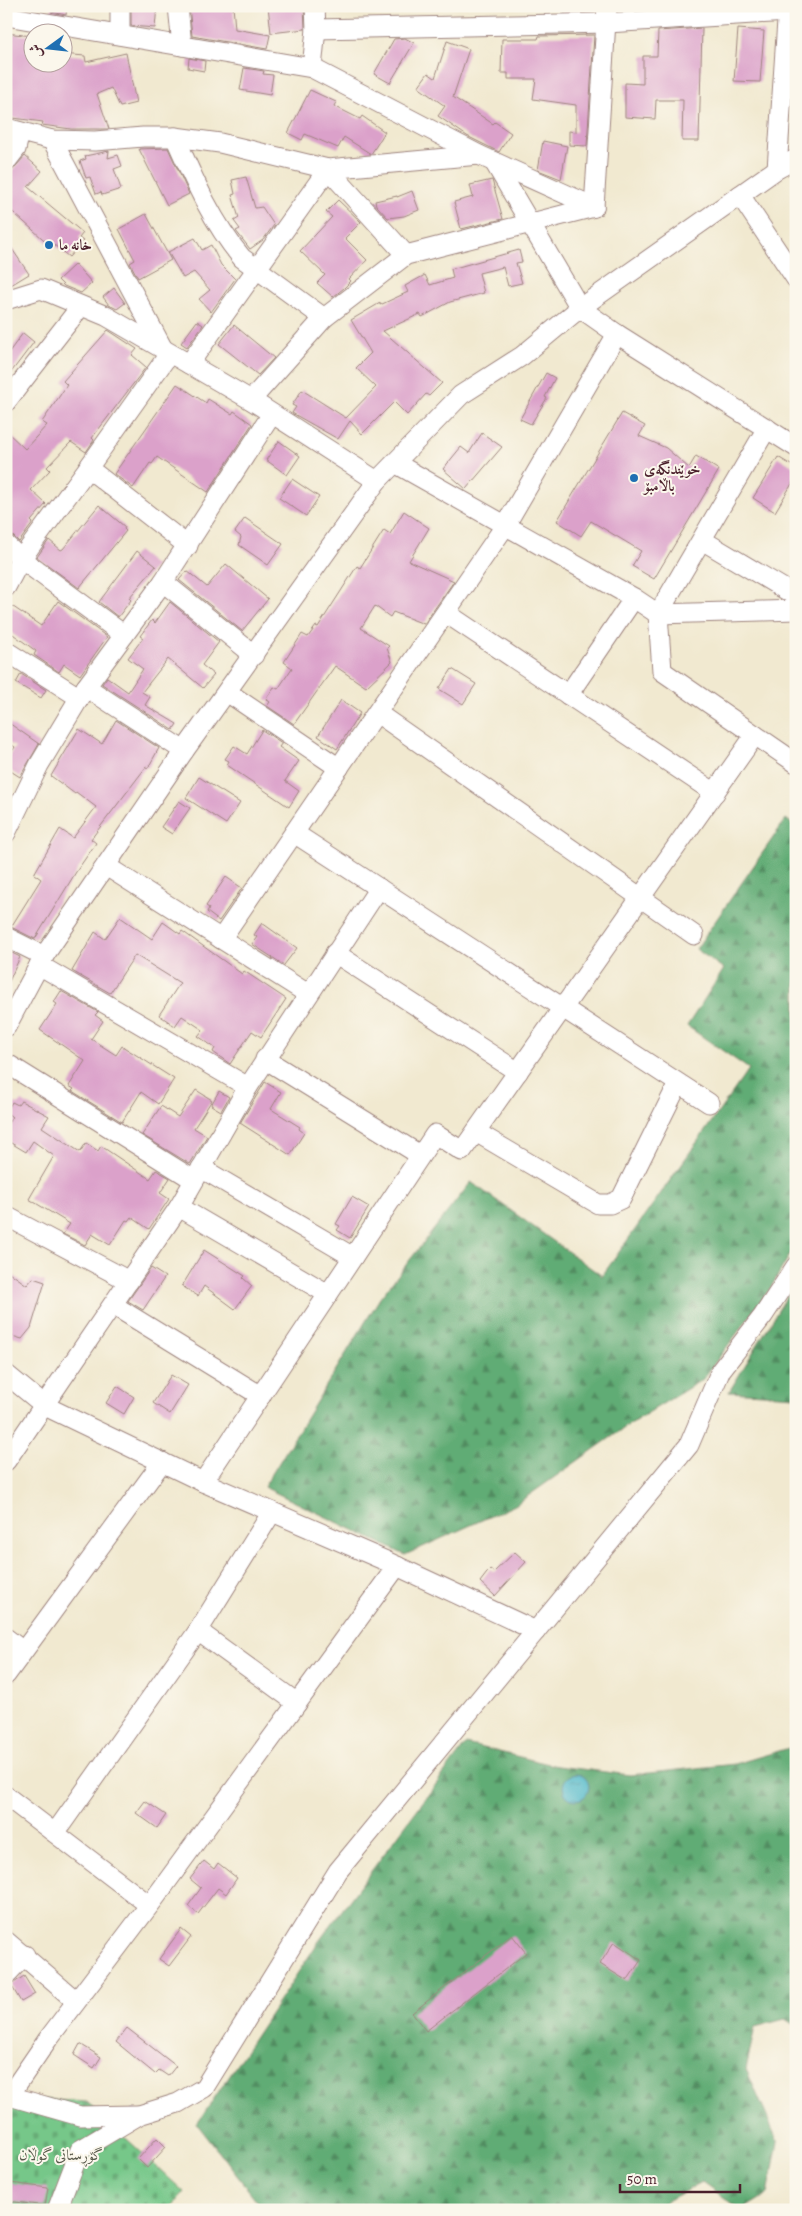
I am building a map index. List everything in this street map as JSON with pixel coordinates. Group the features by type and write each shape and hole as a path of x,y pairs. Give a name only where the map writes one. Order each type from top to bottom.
{"street":[{"path":"120,6 120,35"},
{"path":"178,6 182,46"},
{"path":"312,68 316,29 315,6"},
{"path":"316,29 559,15 788,9 777,169"},
{"path":"594,207 608,15"},
{"path":"6,16 312,68 487,159 594,207"},
{"path":"6,162 16,149 13,130 52,140 95,141 142,137 175,137 220,143 328,169 487,159"},
{"path":"175,137 213,218 242,258 324,318"},
{"path":"52,140 166,352"},
{"path":"487,159 529,222 580,308 617,334 785,437 702,540 658,614 662,672 796,763"},
{"path":"6,1027 41,960 184,751 254,656 377,481 462,395 522,356 580,308 777,169 796,159"},
{"path":"328,169 406,254"},
{"path":"189,364 328,169"},
{"path":"740,195 796,279"},
{"path":"251,400 324,318 406,254 594,207"},
{"path":"6,300 41,289 106,316 251,400 377,481"},
{"path":"120,324 139,304"},
{"path":"8,396 81,306"},
{"path":"221,940 505,526 617,334"},
{"path":"6,587 21,559 88,468 166,352"},
{"path":"6,834 13,798 83,692 188,546 272,414"},
{"path":"396,463 634,598 658,614 796,610"},
{"path":"88,468 188,546"},
{"path":"702,540 796,596"},
{"path":"6,545 21,559 124,635"},
{"path":"163,582 254,656"},
{"path":"568,695 634,598"},
{"path":"446,613 715,794"},
{"path":"6,651 83,692 184,751"},
{"path":"227,692 339,768"},
{"path":"377,713 694,935"},
{"path":"203,1482 435,1134 462,1150 564,1009 755,735"},
{"path":"294,833 709,1103"},
{"path":"106,866 308,994"},
{"path":"6,1460 45,1406 179,1207 248,1086 379,888"},
{"path":"6,938 248,1086"},
{"path":"336,953 518,1072"},
{"path":"265,1059 420,1155"},
{"path":"6,1063 198,1174 353,1257"},
{"path":"476,1132 598,1204 610,1204 621,1199 678,1084"},
{"path":"179,1207 328,1294"},
{"path":"6,1216 129,1281"},
{"path":"57,2210 80,2150 139,2115 178,2103 204,2088 338,1871 689,1445 721,1370 762,1316 796,1266"},
{"path":"113,1305 261,1396"},
{"path":"6,1374 45,1406 203,1482 397,1566 536,1631"},
{"path":"6,1675 162,1462"},
{"path":"55,1833 198,1631 272,1512"},
{"path":"139,2115 80,2116 8,2096 397,1566"},
{"path":"198,1631 297,1702"},
{"path":"6,1638 23,1651"},
{"path":"6,1796 149,1905"},
{"path":"6,1941 25,1955 76,2001"},
{"path":"6,1975 25,1955"}],"green space":[{"path":"786,819 796,827 796,1244 770,1289 703,1379 630,1424 515,1505 405,1555 264,1487 380,1298 471,1182 602,1276 749,1069 687,1026 724,969 696,949"},
{"path":"794,1284 796,1396 729,1392"},
{"path":"466,1744 557,1766 630,1775 735,1764 796,1746 796,2026 785,2019 755,2027 746,2069 778,2142 768,2194 742,2210 702,2182 658,2206 655,2210 264,2210 197,2124 319,1941"},
{"name":"گۆڕستانی گوڵان","path":"6,2097 87,2102 184,2192 169,2210 6,2210"}],"water":[{"path":"576,1774 585,1778 589,1787 585,1796 576,1800 567,1796 563,1787 567,1778"}],"building":[{"path":"52,6 67,6 66,15 51,12"},
{"path":"131,6 157,6 155,28 131,26"},
{"path":"189,6 233,6 235,29 270,35 267,49 192,36"},
{"path":"268,6 304,6 305,29 271,33"},
{"path":"564,6 596,6 595,12 564,13"},
{"path":"702,28 699,141 682,141 683,100 656,100 655,119 625,117 625,83 643,84 643,56 657,56 658,31"},
{"path":"738,29 764,31 760,82 734,81"},
{"path":"6,33 22,35 22,72 72,72 72,55 85,56 86,62 126,53 136,103 120,107 111,88 97,94 109,129 71,129 42,125 43,122 6,117"},
{"path":"594,35 587,146 569,145 569,131 576,132 576,105 533,99 536,79 508,79 508,73 501,73 502,39 538,39 539,36"},
{"path":"405,38 414,43 390,83 374,74 394,39"},
{"path":"447,41 469,49 453,97 493,124 495,122 511,133 499,152 467,136 438,116 445,106 418,87 428,73 435,78"},
{"path":"189,58 205,61 204,71 188,68"},
{"path":"244,68 264,71 263,74 273,75 270,95 240,90"},
{"path":"310,90 336,102 334,106 360,119 362,116 385,132 371,154 344,137 338,148 305,134 302,140 288,133"},
{"path":"543,141 567,146 561,179 538,170"},
{"path":"168,148 189,194 167,205 139,149"},
{"path":"109,151 108,158 118,155 122,166 114,169 121,189 102,195 101,192 96,194 90,177 86,178 80,161 86,159 85,156"},
{"path":"25,156 42,171 28,187 83,233 79,238 83,241 69,257 53,244 51,246 6,206 6,177"},
{"path":"246,177 255,208 262,207 274,225 263,240 250,249 236,231 240,229 234,221 239,218 232,195 235,194 232,180"},
{"path":"492,180 503,219 461,229 454,202 473,197 470,185"},
{"path":"412,191 419,210 404,216 388,218 376,205 375,201 397,197"},
{"path":"338,200 361,222 345,238 367,260 349,279 351,281 333,297 317,283 325,275 300,251 332,217 326,212"},
{"path":"146,214 171,260 138,278 130,263 135,260 119,229"},
{"path":"195,238 202,250 211,245 221,265 235,279 211,312 199,299 210,290 194,272 183,278 168,252"},
{"path":"6,240 29,274 6,288"},
{"path":"519,250 522,262 516,263 522,283 508,286 503,267 479,273 484,293 450,302 422,317 420,314 383,331 442,383 429,396 426,394 407,415 394,402 362,434 350,421 338,439 292,413 296,407 292,405 302,390 346,418 376,387 356,368 371,353 351,320 380,303 380,305 408,292 405,286 425,275 430,285 453,278 451,269"},
{"path":"75,264 92,283 81,293 64,286 58,280"},
{"path":"114,288 125,303 117,309 109,305 103,297"},
{"path":"197,321 203,325 187,347 181,343"},
{"path":"234,325 274,358 258,375 219,344"},
{"path":"108,330 137,349 132,355 146,367 92,438 94,440 86,452 71,442 47,467 50,470 31,490 46,504 31,521 33,523 19,542 13,536 6,534 6,431 25,449 47,425 42,422 67,385 63,381"},
{"path":"23,333 34,342 6,379 6,349 9,352"},
{"path":"546,373 555,378 545,397 547,398 531,424 520,419"},
{"path":"177,384 206,403 208,399 232,414 234,411 252,424 208,492 157,457 152,464 150,463 133,488 114,474"},
{"path":"622,413 645,426 639,436 666,448 689,468 696,456 719,470 654,579 632,566 641,551 591,521 581,536 557,521"},
{"path":"482,433 502,447 466,489 443,469 461,447 469,453"},
{"path":"279,441 300,456 287,475 266,460"},
{"path":"778,457 796,468 796,477 775,512 753,498"},
{"path":"292,479 319,497 306,516 279,498"},
{"path":"99,505 125,527 126,531 79,588 37,557 49,540 61,550 63,549"},
{"path":"404,511 429,528 409,561 454,581 424,624 393,612 390,617 375,606 361,628 389,646 387,648 392,662 366,687 335,666 294,724 267,706 270,702 266,699 274,687 278,689 292,668 284,662 302,634 308,637 316,626 318,627 357,566 360,568 384,530 390,534"},
{"path":"245,518 283,544 268,565 239,545 241,537 235,532"},
{"path":"137,551 156,566 129,598 131,600 118,617 99,602"},
{"path":"226,564 268,599 242,631 179,580 187,571 207,587"},
{"path":"58,601 107,637 80,675 64,664 59,672 34,655 36,651 6,629 6,602 41,626"},
{"path":"170,602 219,642 202,665 214,675 203,688 168,659 142,692 150,697 145,705 177,724 173,730 102,684 107,677 128,692 143,669 128,658 143,638 140,636 152,620 155,623"},
{"path":"452,669 476,684 463,704 439,689"},
{"path":"21,674 46,690 41,698 16,683"},
{"path":"341,700 360,713 337,749 318,736"},
{"path":"116,720 159,748 148,768 146,767 91,839 96,843 35,939 11,927 41,879 34,874 60,829 73,838 96,807 51,776 79,729 102,744"},
{"path":"6,721 39,744 20,777 6,768 6,760 15,747 6,741"},
{"path":"262,730 282,743 279,747 299,761 285,781 299,791 289,807 227,765 229,761 225,759 234,746 247,754"},
{"path":"199,777 240,803 226,824 186,798"},
{"path":"179,801 190,808 172,834 161,827"},
{"path":"226,877 242,888 219,921 207,912 209,908 206,906"},
{"path":"120,917 152,939 163,922 180,934 182,931 242,974 244,971 286,999 261,1037 252,1031 230,1064 213,1052 215,1048 198,1036 203,1030 182,1016 175,1026 159,1015 180,983 135,955 110,993 72,971 95,932 105,939"},
{"path":"262,923 297,948 284,965 252,944 257,937 254,935"},
{"path":"6,950 20,957 6,988"},
{"path":"61,991 98,1012 95,1015 103,1021 91,1039 116,1055 122,1046 174,1079 158,1104 141,1092 122,1122 72,1091 74,1089 69,1086 85,1061 40,1030 57,1004 54,1002"},
{"path":"265,1082 281,1092 271,1109 300,1127 299,1129 304,1133 290,1155 240,1123"},
{"path":"196,1090 212,1100 194,1128 207,1136 190,1164 142,1135 161,1106 178,1117"},
{"path":"219,1091 229,1097 221,1111 211,1105"},
{"path":"21,1101 49,1116 42,1127 80,1152 86,1143 98,1151 101,1146 150,1179 156,1170 170,1178 160,1193 169,1199 149,1229 131,1217 128,1221 126,1220 110,1245 92,1234 85,1245 63,1234 70,1224 29,1199 54,1156 33,1141 26,1152 6,1140 6,1126 12,1117 6,1112 12,1102 18,1105"},
{"path":"352,1197 369,1207 350,1238 337,1230 340,1226 336,1224"},
{"path":"204,1250 245,1276 243,1278 252,1286 235,1309 204,1286 198,1296 182,1286"},
{"path":"151,1268 165,1277 143,1310 128,1301"},
{"path":"6,1270 27,1285 33,1278 45,1282 31,1328 22,1339 6,1334"},
{"path":"171,1375 188,1385 170,1414 153,1403"},
{"path":"117,1386 134,1397 124,1414 106,1403"},
{"path":"515,1552 526,1562 495,1596 480,1582 490,1569 494,1572"},
{"path":"145,1801 166,1815 157,1828 136,1813"},
{"path":"204,1861 214,1869 218,1863 237,1878 226,1894 218,1888 198,1914 188,1906 201,1888 190,1879"},
{"path":"181,1929 191,1937 169,1966 159,1959"},
{"path":"512,1935 526,1953 426,2031 412,2013"},
{"path":"614,1942 641,1960 627,1981 600,1964"},
{"path":"24,1976 35,1994 21,2002 11,1985"},
{"path":"127,2028 176,2066 168,2076 159,2070 155,2074 116,2042"},
{"path":"80,2044 101,2057 94,2068 74,2055"},
{"path":"157,2138 166,2147 147,2168 138,2159"},
{"path":"11,2183 48,2188 45,2206 8,2201"}],"place":[{"name":"خانه ما","path":"49,245"},
{"name":"خوێندنگەی باڵامبۆ","path":"634,478"}]}
